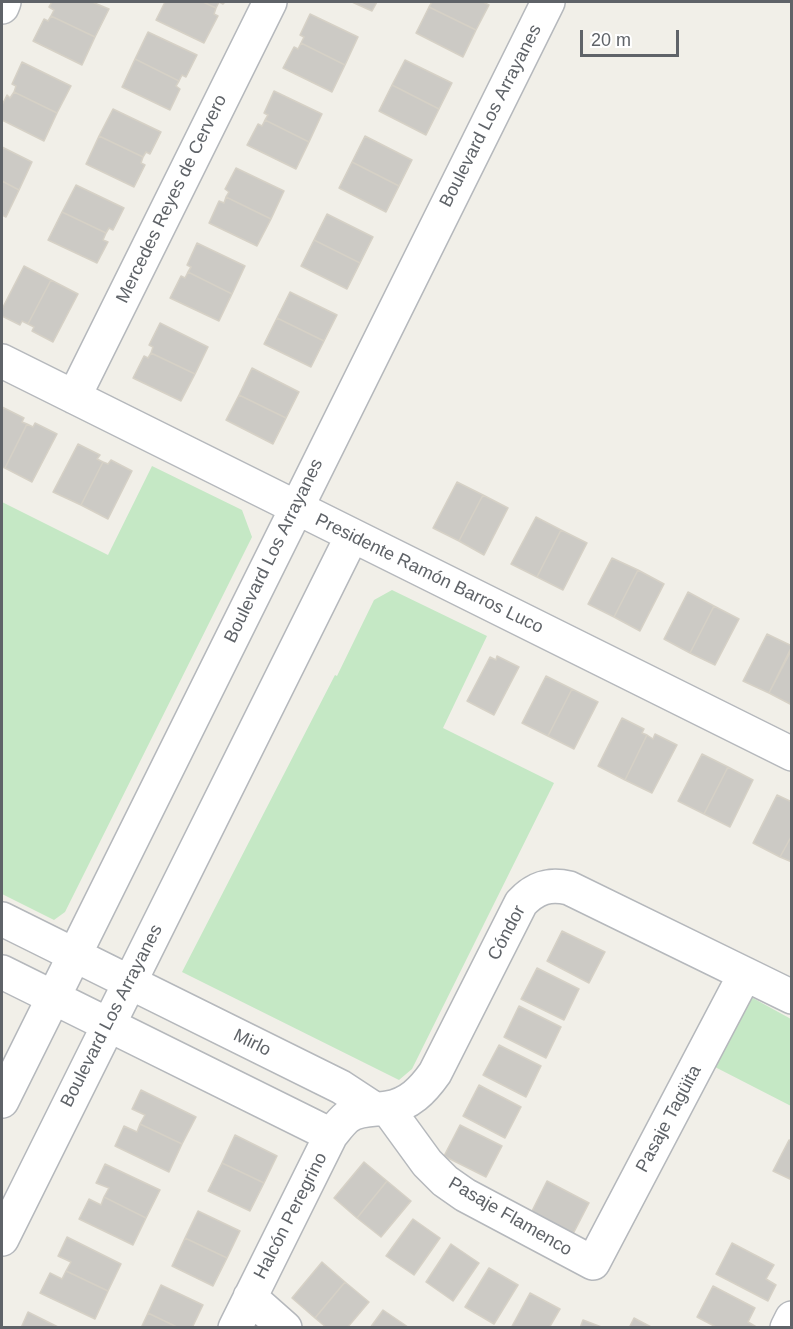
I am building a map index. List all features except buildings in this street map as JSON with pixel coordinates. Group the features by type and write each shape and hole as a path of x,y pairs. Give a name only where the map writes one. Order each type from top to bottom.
{"street":[{"path":"2,7 4,2"},
{"name":"Mercedes Reyes de Cervero","path":"74,397 270,2"},
{"name":"Boulevard Los Arrayanes","path":"2,1101 295,507 548,2"},
{"name":"Presidente Ramón Barros Luco","path":"2,361 792,754"},
{"name":"Boulevard Los Arrayanes","path":"2,1239 352,536"},
{"name":"Cóndor","path":"331,1135 347,1117 401,1105 425,1087 435,1073 521,903 540,888 559,885 569,888 792,997"},
{"name":"Mirlo","path":"2,920 380,1108"},
{"path":"2,972 331,1135"},
{"name":"Pasaje Tagüita","path":"593,1263 745,975"},
{"name":"Pasaje Flamenco","path":"380,1108 445,1181 465,1195 593,1263"},
{"name":"Halcón Peregrino","path":"235,1328 331,1135"},
{"path":"250,1298 285,1328"},
{"path":"787,1328 792,1318"}],"green space":[{"path":"152,466 242,510 252,537 65,912 54,920 2,894 2,502 108,555"},
{"path":"392,590 487,636 443,728 554,783 412,1069 399,1080 182,972 335,675 337,676 374,600"},
{"path":"751,997 791,1019 791,1106 715,1067"}]}
